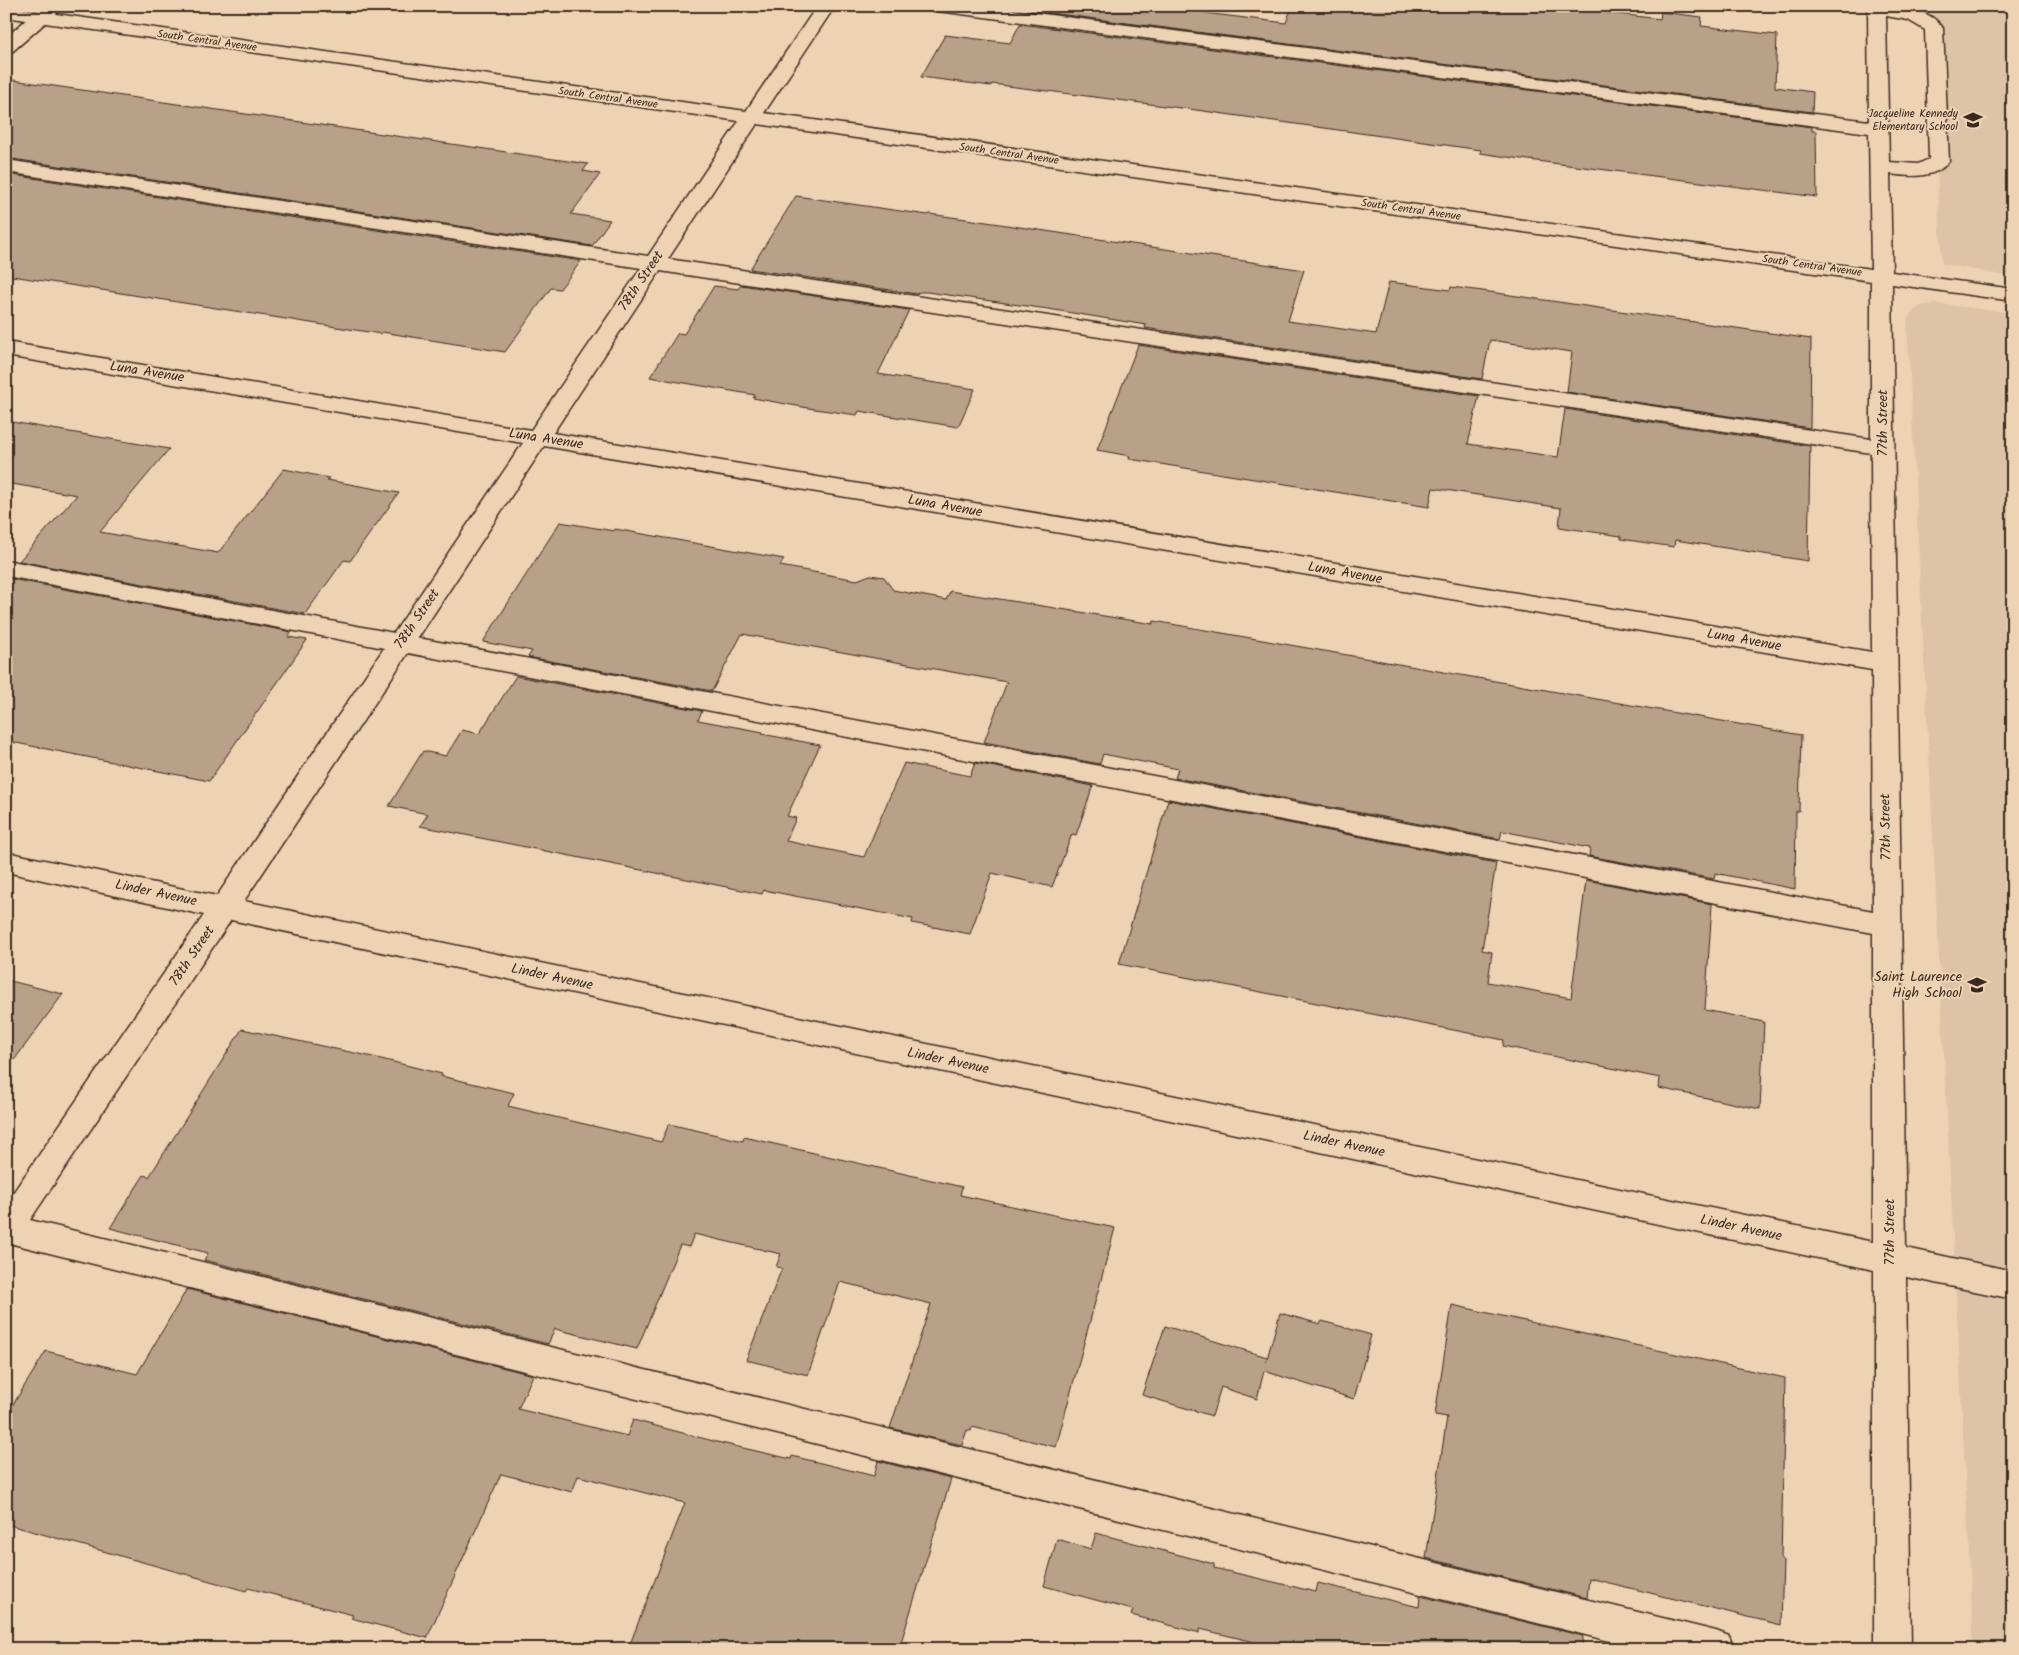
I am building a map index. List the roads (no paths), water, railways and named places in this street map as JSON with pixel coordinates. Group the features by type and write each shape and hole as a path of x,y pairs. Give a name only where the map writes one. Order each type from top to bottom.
{"street":[{"name":"78th Street","path":"7,1229 224,908 653,262 826,6"},
{"path":"938,6 1879,128"},
{"path":"1877,7 1910,14 1925,20 1934,28 1939,138 1939,161 1933,166 1920,171 1880,167"},
{"name":"77th Street","path":"1877,7 1883,448 1893,1649"},
{"name":"South Central Avenue","path":"6,12 47,12 751,118 2013,295"},
{"path":"6,47 47,12"},
{"path":"6,166 1883,448"},
{"name":"Luna Avenue","path":"6,349 1885,663"},
{"path":"6,568 1887,925"},
{"name":"Linder Avenue","path":"6,862 2013,1286"},
{"path":"7,1229 1716,1649"}],"place":[{"name":"Jacqueline Kennedy Elementary School","path":"1973,120"},
{"name":"Saint Laurence High School","path":"1977,985"}]}
